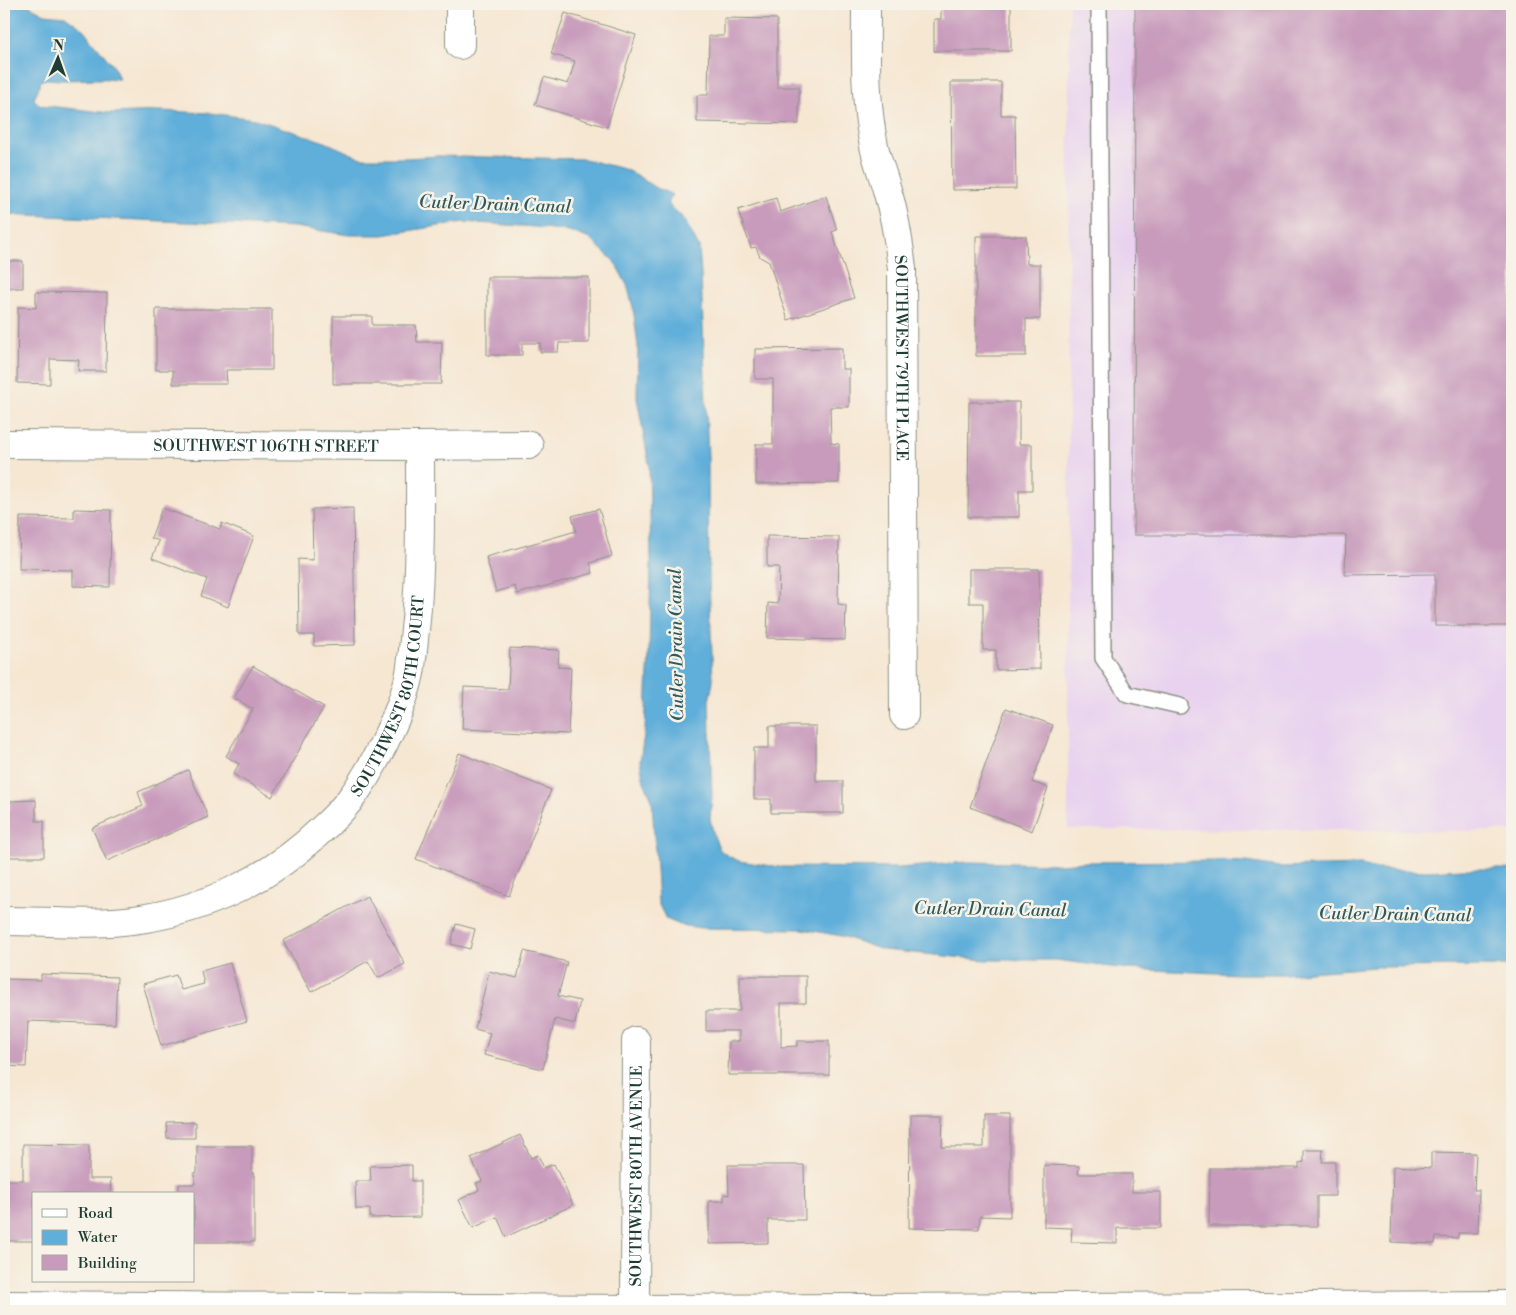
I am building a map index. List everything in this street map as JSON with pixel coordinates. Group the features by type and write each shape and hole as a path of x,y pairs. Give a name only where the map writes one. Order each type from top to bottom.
{"street":[{"path":"460,4 460,46"},
{"name":"SOUTHWEST 79TH PLACE","path":"866,4 868,116 874,148 888,190 897,230 902,269 904,715"},
{"name":"SOUTHWEST 106TH STREET","path":"4,444 528,445"},
{"name":"SOUTHWEST 80TH COURT","path":"4,921 120,922 168,914 198,905 241,888 272,870 302,848 348,802 371,768 403,702 410,672 418,598 420,446"},
{"name":"SOUTHWEST 80TH AVENUE","path":"634,1310 636,1041"},
{"path":"4,1305 634,1310 1512,1305"}],"lane":[{"path":"1099,4 1103,658 1126,694 1180,706"}],"shaded area":[{"path":"1069,4 1512,4 1512,831 1068,829"}],"water":[{"name":"Cutler Drain Canal","path":"4,4 20,4 30,6 45,14 65,16 83,29 114,67 119,79 43,80 34,99 40,105 110,113 160,111 210,113 255,119 325,142 361,158 438,156 584,159 624,169 654,187 673,195 669,198 668,203 684,219 699,247 708,458 709,577 713,682 709,701 712,796 710,819 720,850 728,856 739,861 779,867 899,868 968,862 1061,864 1084,862 1222,861 1246,862 1279,867 1362,865 1377,869 1427,871 1512,869 1512,966 1375,967 1284,974 1128,969 1055,960 986,960 883,950 841,936 803,929 701,928 680,925 666,919 658,903 652,799 644,782 640,761 645,729 649,654 651,562 649,464 637,398 638,346 633,307 627,285 614,261 590,239 569,231 535,227 463,222 383,235 349,235 295,227 4,214"}],"building":[{"path":"941,4 1011,4 1011,51 934,51 934,19 941,19"},
{"path":"1135,4 1512,4 1512,626 1435,626 1435,574 1345,575 1346,535 1134,535"},
{"path":"565,13 636,35 607,127 535,105 544,77 568,84 575,61 551,54"},
{"path":"724,18 777,19 777,87 799,87 799,124 697,122 697,95 708,95 709,36 724,36"},
{"path":"951,82 1001,82 1001,115 1015,115 1016,189 952,190"},
{"path":"826,196 837,230 832,232 854,298 788,320 769,262 760,257 756,247 751,248 738,210 776,198 780,212"},
{"path":"976,236 1026,236 1027,264 1040,264 1040,319 1026,319 1026,356 976,356"},
{"path":"6,261 23,261 23,288 6,288"},
{"path":"487,277 589,277 589,343 559,343 558,352 540,352 540,343 522,343 522,355 487,355"},
{"path":"36,292 107,293 106,371 78,371 79,360 50,359 50,384 17,383 18,307 36,308"},
{"path":"156,309 272,309 272,370 226,370 227,384 173,384 173,370 156,370"},
{"path":"333,316 372,316 372,325 416,325 417,342 442,342 441,384 333,384"},
{"path":"842,348 842,369 849,369 849,407 830,407 831,443 839,444 839,483 756,484 756,444 773,444 773,379 755,379 755,349"},
{"path":"969,402 1019,402 1019,444 1032,444 1032,490 1019,490 1019,517 968,517"},
{"path":"162,508 220,529 222,523 254,536 228,607 201,596 207,579 152,558 159,541 151,538"},
{"path":"353,508 355,645 314,646 314,635 299,635 298,559 313,560 312,509"},
{"path":"74,509 111,510 110,587 73,586 73,570 19,569 20,517 74,518"},
{"path":"599,509 612,556 590,563 593,573 517,594 515,586 496,592 486,557 576,531 572,516"},
{"path":"767,536 839,537 838,604 846,605 845,640 767,638 768,603 778,604 779,567 767,567"},
{"path":"969,569 1039,569 1040,669 996,670 996,650 983,650 983,603 969,603"},
{"path":"510,648 559,650 558,667 571,668 568,734 462,729 464,687 508,689"},
{"path":"253,666 324,707 272,797 233,774 239,764 226,756 253,709 234,698"},
{"path":"1006,708 1053,725 1032,782 1048,788 1032,831 970,807"},
{"path":"769,726 816,726 816,781 843,781 843,813 771,813 771,799 754,799 754,748 769,748"},
{"path":"459,753 551,790 509,896 416,859"},
{"path":"188,770 208,817 107,861 92,828 143,806 138,792"},
{"path":"36,800 36,821 44,821 44,857 4,857 4,810 10,810 9,801"},
{"path":"367,896 405,964 378,978 368,961 311,992 283,941"},
{"path":"456,924 475,929 470,949 451,944"},
{"path":"524,951 567,962 558,996 580,1001 575,1024 555,1019 543,1069 484,1055 490,1033 475,1029 489,971 517,978"},
{"path":"230,963 247,1021 161,1046 143,984 176,975 181,990 204,984 201,971"},
{"path":"41,974 117,977 115,1024 28,1021 26,1067 4,1066 4,979 41,980"},
{"path":"740,976 806,976 806,1003 781,1003 781,1047 797,1046 797,1041 829,1041 829,1075 728,1075 729,1041 739,1041 739,1031 706,1031 706,1011 740,1011"},
{"path":"910,1115 943,1115 942,1147 984,1147 984,1116 1010,1116 1010,1217 980,1216 979,1229 909,1228"},
{"path":"195,1122 195,1138 167,1138 166,1123"},
{"path":"520,1135 531,1158 538,1155 544,1168 554,1164 573,1205 506,1237 497,1217 473,1228 459,1200 479,1190 476,1183 482,1181 471,1158"},
{"path":"23,1144 89,1145 89,1179 111,1179 110,1192 32,1192 32,1241 4,1241 4,1180 23,1180"},
{"path":"197,1146 252,1146 254,1242 195,1242 195,1192 179,1192 179,1184 195,1184 194,1173 197,1173"},
{"path":"1304,1150 1323,1150 1322,1162 1335,1162 1335,1196 1317,1196 1317,1226 1209,1226 1210,1168 1299,1168 1299,1163 1304,1162"},
{"path":"1431,1152 1476,1153 1474,1190 1479,1190 1478,1233 1458,1233 1458,1238 1436,1237 1435,1244 1391,1242 1393,1166 1431,1168"},
{"path":"412,1165 412,1181 420,1181 420,1217 370,1218 370,1209 356,1209 355,1181 371,1181 370,1166"},
{"path":"728,1165 804,1165 805,1220 768,1220 768,1243 709,1244 709,1201 724,1201 724,1194 729,1195"},
{"path":"1044,1165 1079,1166 1078,1174 1132,1174 1132,1192 1161,1192 1161,1228 1117,1228 1117,1243 1071,1242 1072,1228 1044,1227"}]}
